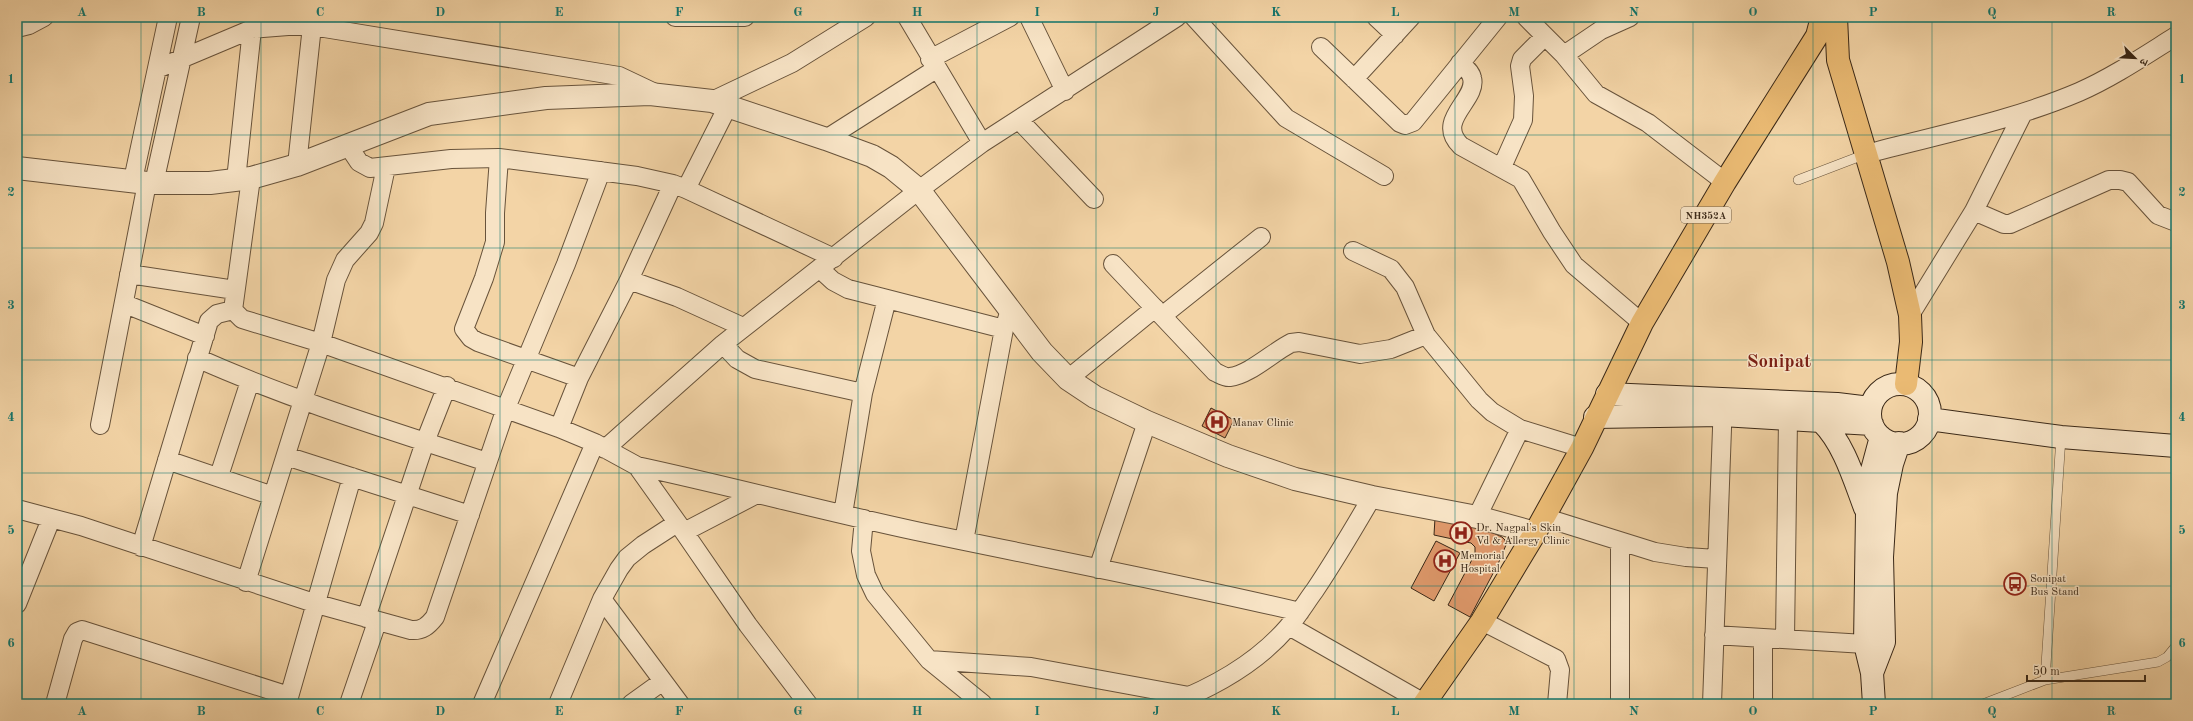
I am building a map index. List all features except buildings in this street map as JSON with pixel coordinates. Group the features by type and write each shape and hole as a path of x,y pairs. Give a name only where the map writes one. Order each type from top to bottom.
{"highway":[{"name":"NH352A","path":"1424,704 1482,621 1539,525 1582,448 1595,417 1642,323 1725,182 1817,36 1822,17"},
{"path":"1836,17 1838,60 1898,262 1910,315 1911,342 1906,384"}],"street":[{"path":"17,28 29,25 44,17"},
{"path":"100,425 125,304 145,182 157,69 168,17"},
{"path":"145,182 182,58 191,17"},
{"path":"681,17 745,17"},
{"path":"907,17 933,64 982,143"},
{"path":"826,139 933,64 1010,17"},
{"path":"1029,17 1065,91"},
{"path":"1194,17 1286,118 1384,176"},
{"path":"1376,17 1395,35"},
{"path":"1354,79 1411,17"},
{"path":"1322,48 1400,123 1409,124 1413,122 1498,17"},
{"path":"1526,17 1564,55 1596,94 1648,123 1725,182"},
{"path":"1564,55 1601,30 1630,17"},
{"path":"559,428 579,378 679,187 720,104 792,63 863,18"},
{"path":"482,704 600,446 743,327 827,264 919,190 982,143 1065,91 1167,20"},
{"path":"157,69 252,29 312,26 619,76 657,94"},
{"path":"297,165 312,26"},
{"path":"233,310 244,179 252,29"},
{"path":"1502,167 1523,120 1524,96 1520,66 1522,59 1545,36"},
{"path":"1866,154 2023,113 2079,92 2119,72 2176,36"},
{"path":"1460,63 1470,73 1473,85 1456,115 1452,134 1461,146 1514,173 1526,185 1552,232 1574,265 1592,282 1642,323"},
{"path":"17,168 145,182 210,183 244,179 297,165 347,144 429,114 546,98 657,94 720,104 826,139 872,156 892,167 919,190 1007,319 1068,379 1096,397 1147,422 1228,456 1295,479 1372,497 1477,517 1539,525 1620,542 1671,556 1717,559"},
{"path":"1910,315 1974,212 2023,113"},
{"path":"1019,120 1094,199"},
{"path":"347,144 364,166 370,168 450,158 499,158 601,171 679,187 827,264 841,286 886,299 1007,319"},
{"path":"499,158 495,213 495,242 484,278 464,329 471,338 478,342 579,378"},
{"path":"246,582 304,401 321,343 336,280 345,260 369,233 374,223 386,167"},
{"path":"17,509 82,526 246,582 317,604 371,620 418,630 430,623 435,617 506,408 566,264 601,171"},
{"path":"1974,212 2004,224 2010,224 2103,182 2120,180 2128,182 2158,214 2176,222"},
{"path":"1068,379 1261,237"},
{"path":"1353,250 1391,269 1396,274 1405,287 1426,335 1479,400 1492,412 1520,429 1582,448"},
{"path":"1113,264 1215,372 1230,377 1242,373 1291,343 1299,342 1360,354 1391,349 1426,335"},
{"path":"129,274 235,290"},
{"path":"629,280 677,297 743,327"},
{"path":"843,514 863,394 886,299"},
{"path":"125,304 205,336"},
{"path":"233,310 242,319 321,343 447,386 559,428 600,446 637,466 864,519 1098,569 1189,586 1300,612"},
{"path":"141,547 197,358 205,336 213,318 217,314 233,310"},
{"path":"964,541 1007,319"},
{"path":"723,344 737,359 755,369 863,394"},
{"path":"197,358 250,381 304,401 487,462"},
{"path":"219,476 250,381"},
{"path":"1595,417 1722,408 1837,404 1881,428 1906,443 1917,439 1925,430 1929,419 1930,409 1925,397 1919,391 1906,384 1897,384 1883,389 1875,396 1881,428 1892,464 1886,493 1872,673 1877,704"},
{"path":"349,704 407,494 447,386"},
{"path":"1607,394 1722,408 1788,419 1881,428"},
{"path":"1712,704 1722,408"},
{"path":"1785,638 1788,419"},
{"path":"1929,419 2061,437 2176,446"},
{"path":"1098,569 1147,422"},
{"path":"1822,422 1830,430 1845,458 1867,513"},
{"path":"1874,643 1867,513 1868,485 1881,428"},
{"path":"1477,517 1520,429"},
{"path":"286,456 470,515"},
{"path":"167,460 219,476 273,496"},
{"path":"637,466 748,625 808,704"},
{"path":"55,704 73,639 77,632 82,630 288,700 317,604 352,477"},
{"path":"558,704 602,599 627,558 680,527 757,494"},
{"path":"1170,704 1190,696 1236,672 1271,644 1289,626 1334,561 1372,497"},
{"path":"18,600 51,519"},
{"path":"864,519 861,551 866,574 875,594 929,660 983,704"},
{"path":"1620,542 1620,704"},
{"path":"602,599 680,704"},
{"path":"1482,621 1556,659 1560,670 1557,704"},
{"path":"1289,626 1424,704"},
{"path":"1714,635 1874,643"},
{"path":"1763,638 1763,704"},
{"path":"929,660 1031,667 1190,696"},
{"path":"631,704 663,681"}],"lane":[{"path":"1798,180 1866,154"},
{"path":"2045,680 2061,437"},
{"path":"1983,704 2045,680 2158,662 2167,656 2176,646"}],"place":[{"name":"Manav Clinic","path":"1217,422"},
{"name":"Dr. Nagpal's Skin Vd & Allergy Clinic","path":"1461,533"},
{"name":"Memorial Hospital","path":"1445,561"},
{"name":"Sonipat Bus Stand","path":"2015,584"}],"district":[{"name":"Sonipat","path":"1779,360"}]}
